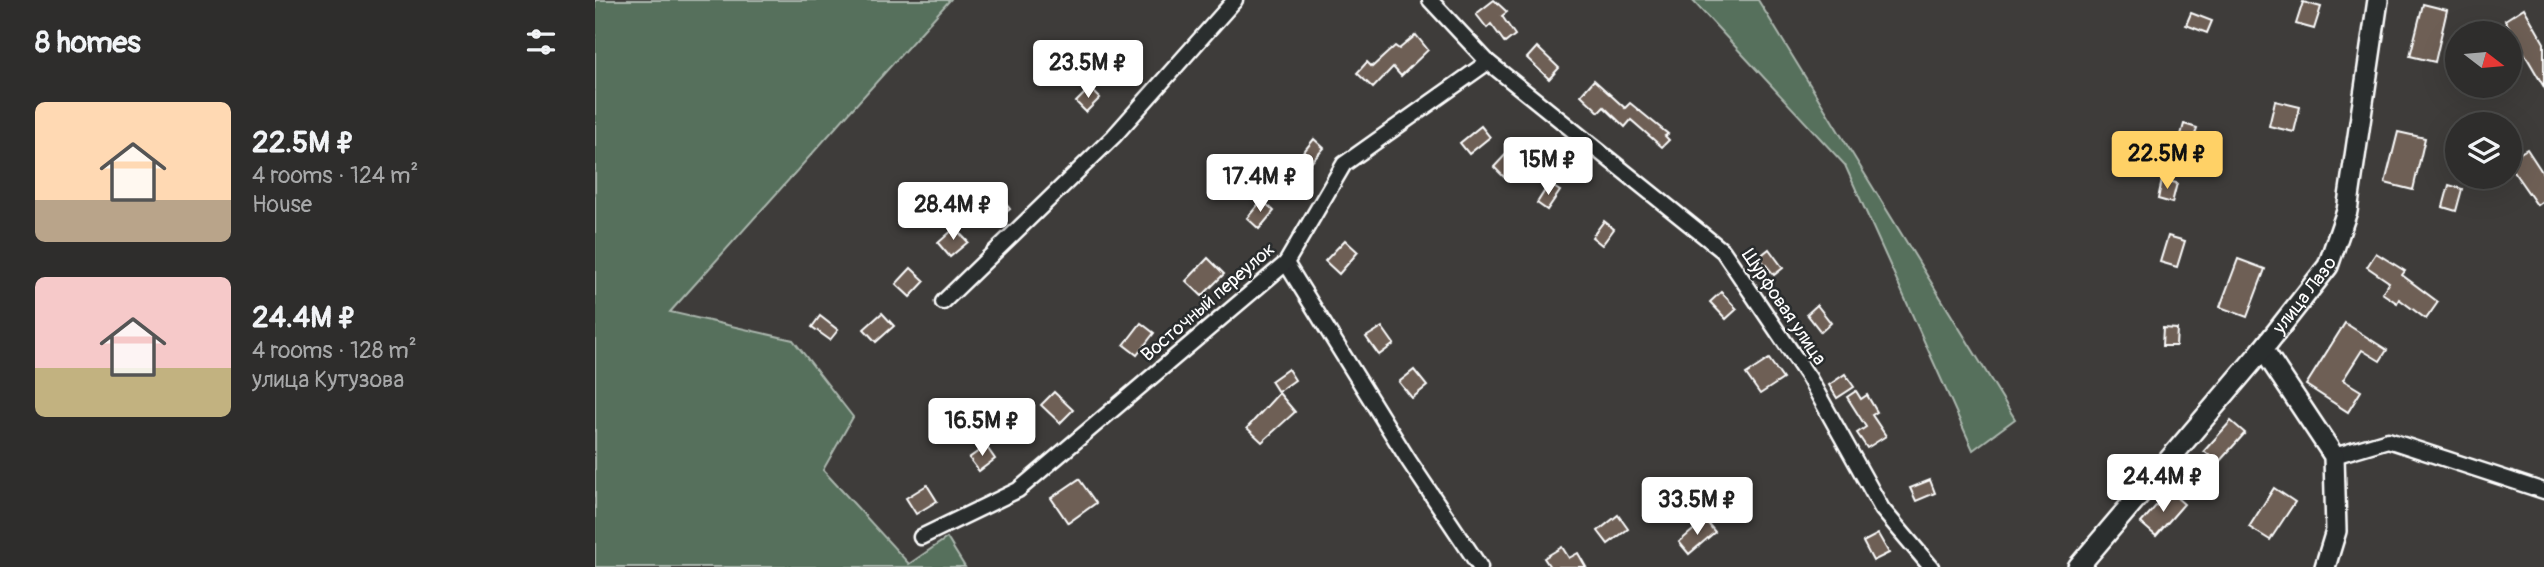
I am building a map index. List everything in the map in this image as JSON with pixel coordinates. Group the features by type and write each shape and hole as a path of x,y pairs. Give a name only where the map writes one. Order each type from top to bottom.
{"street":[{"path":"943,302 1114,136 1235,0"},
{"name":"Шурфовая улица","path":"1430,0 1488,62 1723,251 1808,378 1882,509 1931,567"},
{"name":"улица Лазо","path":"2334,456 2263,349 2328,266 2343,228 2378,0"},
{"name":"Восточный переулок","path":"921,537 1018,490 1286,263 1345,164 1488,62"},
{"path":"1286,263 1409,461 1480,567"},
{"path":"2078,567 2263,349"},
{"path":"2325,567 2336,531 2334,456 2388,440 2544,491"}],"green space":[{"path":"595,0 950,0 670,312 793,340 853,417 823,470 909,564 947,538 965,567 595,567"},
{"path":"1692,0 1758,0 2015,419 1973,450 1845,165"}],"building":[{"path":"1494,0 1507,12 1502,16 1515,35 1505,43 1491,24 1487,28 1476,14"},
{"path":"2303,2 2321,7 2314,29 2296,24"},
{"path":"2423,4 2447,10 2435,62 2410,56"},
{"path":"2524,8 2544,43 2544,87 2522,49 2522,21 2505,20"},
{"path":"2191,13 2212,21 2207,33 2186,25"},
{"path":"1416,35 1428,50 1401,76 1393,67 1373,88 1357,73 1367,62 1372,67 1395,46 1399,49"},
{"path":"1123,45 1136,56 1123,73 1110,62"},
{"path":"1537,47 1559,68 1549,79 1527,58"},
{"path":"1594,80 1625,108 1630,103 1668,134 1665,136 1669,140 1662,147 1631,120 1625,127 1604,107 1599,112 1581,95"},
{"path":"1090,88 1100,98 1086,112 1076,102"},
{"path":"2275,101 2300,107 2294,132 2269,126"},
{"path":"2184,124 2197,128 2190,150 2178,146"},
{"path":"1481,126 1490,137 1469,154 1460,143"},
{"path":"2398,132 2425,138 2413,190 2385,183"},
{"path":"1314,139 1324,148 1310,164 1308,162 1287,190 1278,183"},
{"path":"2527,149 2544,175 2544,200 2537,205 2522,184 2522,152"},
{"path":"1509,151 1521,162 1505,178 1494,167"},
{"path":"2162,180 2177,183 2172,203 2158,199"},
{"path":"1549,184 1560,191 1547,210 1537,203"},
{"path":"993,187 1010,209 989,226 971,205"},
{"path":"2448,189 2462,189 2456,211 2443,207"},
{"path":"1262,200 1274,211 1259,229 1247,218"},
{"path":"1604,221 1614,229 1602,245 1592,237"},
{"path":"955,228 968,242 950,257 938,243"},
{"path":"2168,236 2185,241 2177,267 2160,262"},
{"path":"1345,240 1358,252 1339,274 1325,261"},
{"path":"1769,249 1783,268 1774,275 1759,257"},
{"path":"2376,253 2405,271 2402,275 2438,302 2426,319 2399,299 2397,303 2382,293 2389,282 2367,267"},
{"path":"1208,258 1224,274 1202,296 1186,281"},
{"path":"2238,259 2265,269 2247,317 2220,307"},
{"path":"911,268 925,281 910,297 896,284"},
{"path":"1721,292 1737,309 1726,319 1710,302"},
{"path":"1817,305 1831,323 1821,332 1807,314"},
{"path":"882,313 894,326 876,342 864,329"},
{"path":"820,316 838,330 830,340 812,327"},
{"path":"1141,323 1154,333 1137,355 1124,345"},
{"path":"2345,323 2387,350 2380,361 2362,350 2343,380 2361,391 2348,412 2306,385"},
{"path":"1382,327 1394,344 1379,355 1366,337"},
{"path":"2163,328 2177,329 2176,346 2162,346"},
{"path":"1769,359 1783,379 1760,394 1746,374"},
{"path":"1288,369 1295,380 1278,392 1271,381"},
{"path":"1414,370 1427,386 1412,398 1399,382"},
{"path":"1845,374 1854,387 1837,398 1829,385"},
{"path":"1856,391 1861,399 1867,395 1877,412 1872,415 1886,436 1867,448 1857,433 1866,427 1847,397"},
{"path":"1054,392 1073,410 1060,423 1041,405"},
{"path":"1279,393 1295,412 1262,442 1247,428"},
{"path":"2231,421 2245,433 2218,463 2204,451"},
{"path":"986,446 995,459 979,471 969,458"},
{"path":"1079,479 1096,503 1068,523 1051,498"},
{"path":"1930,480 1935,493 1916,501 1910,488"},
{"path":"927,485 937,501 916,514 906,498"},
{"path":"2274,488 2295,502 2270,540 2249,527"},
{"path":"2169,491 2184,504 2156,536 2141,523"},
{"path":"1618,515 1628,529 1608,544 1598,531"},
{"path":"1705,520 1715,532 1689,554 1679,542"},
{"path":"1878,534 1889,553 1873,561 1863,542"},
{"path":"1562,547 1569,558 1578,553 1586,567 1550,567 1544,558"}]}
